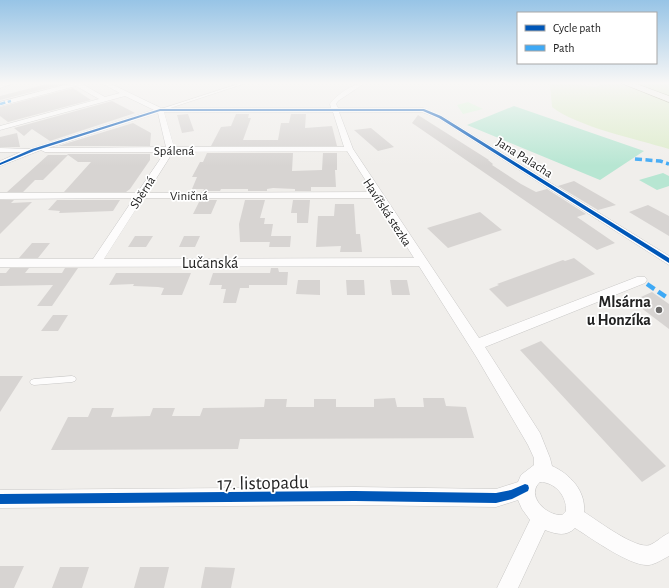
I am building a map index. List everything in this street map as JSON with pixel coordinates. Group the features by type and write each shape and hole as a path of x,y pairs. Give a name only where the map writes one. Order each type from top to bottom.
{"street":[{"path":"0,128 63,110"},
{"path":"0,164 33,150 159,110"},
{"path":"160,110 170,150"},
{"name":"Havířská stezka","path":"334,110 349,150 534,439 542,458 544,473"},
{"name":"Jana Palacha","path":"419,110 434,113 669,261"},
{"name":"Spálená","path":"0,150 349,150"},
{"name":"Sběrná","path":"96,262 170,150"},
{"name":"Viničná","path":"0,196 377,195"},
{"name":"Lučanská","path":"0,262 421,262"},
{"path":"475,345 641,280"},
{"path":"537,473 544,473 559,479 569,489 575,501 576,509 574,516 570,521 564,524 557,525 541,518 529,504 525,488 526,481 537,473"},
{"name":"17. listopadu","path":"0,499 355,496 496,498 512,494 525,488"},
{"path":"574,516 632,550 647,555 659,551 669,543"},
{"path":"507,588 541,518"}],"lane":[{"path":"34,382 72,379"}],"green space":[{"path":"461,110 477,110 463,114"},
{"path":"503,110 527,110 644,151 600,180 467,125"},
{"path":"557,110 669,110 669,149 624,137 577,121"},
{"path":"663,173 669,176 669,186 657,190 639,180"}],"building":[{"path":"0,110 52,110 8,122 0,116"},
{"path":"78,110 130,110 135,113 50,141 32,129 24,136 14,128"},
{"path":"188,114 194,131 182,133 177,115"},
{"path":"236,114 249,114 248,118 251,118 243,140 278,140 281,123 289,123 291,114 306,114 305,128 332,126 337,146 211,146 221,127 231,126"},
{"path":"418,115 489,160 493,164 492,165 521,184 536,192 547,189 586,214 577,217 615,243 597,250 412,123"},
{"path":"133,123 151,133 150,146 58,146"},
{"path":"371,128 394,147 378,151 354,130"},
{"path":"17,133 20,147 0,147 0,137"},
{"path":"207,153 293,153 292,171 322,170 323,153 337,153 337,170 335,170 336,187 311,187 311,191 295,191 295,189 273,188 267,189 267,191 221,189 220,191 203,191 204,189 192,189 197,177 192,177 200,162 203,162"},
{"path":"67,154 150,154 150,160 130,189 126,192 64,192 91,162 78,162"},
{"path":"48,155 68,155 43,180 35,180 23,192 7,192"},
{"path":"574,181 616,205 598,210 558,186"},
{"path":"0,200 14,200 11,203 32,202 0,234"},
{"path":"57,200 120,200 113,211 59,213 60,211 48,210"},
{"path":"200,200 217,200 211,214 193,214"},
{"path":"245,200 265,200 260,218 265,218 264,224 273,224 270,242 240,242 239,224"},
{"path":"293,200 310,200 308,223 297,223 297,213 291,213"},
{"path":"335,204 354,204 356,234 360,234 362,252 340,252 341,246 316,247 318,216 334,216"},
{"path":"648,205 669,216 669,236 629,212"},
{"path":"480,212 502,230 448,248 427,228"},
{"path":"135,236 153,236 146,247 128,247"},
{"path":"184,236 200,236 195,247 179,247"},
{"path":"271,236 291,236 290,247 269,247"},
{"path":"32,243 50,243 38,258 19,258"},
{"path":"574,258 595,274 507,307 489,289 499,285 497,284 563,260 565,261"},
{"path":"10,268 29,268 25,273 62,273 65,268 78,268 52,306 37,306 53,285 0,286 0,273 6,273"},
{"path":"271,268 278,268 279,272 288,272 287,285 249,285 249,288 240,288 236,303 223,303 226,289 221,289 222,285 209,285 213,273 270,273"},
{"path":"116,273 191,273 182,295 161,295 164,288 133,286 134,284 109,285"},
{"path":"298,280 320,280 320,295 296,294"},
{"path":"346,280 364,280 365,295 347,295"},
{"path":"390,280 407,280 410,295 392,295"},
{"path":"652,292 669,304 669,329 632,301"},
{"path":"53,315 68,315 58,331 41,331"},
{"path":"541,341 666,466 642,482 520,350"},
{"path":"0,376 23,376 0,412"},
{"path":"395,398 397,407 424,407 423,398 444,398 446,406 466,407 474,438 240,439 238,449 51,450 68,417 88,417 92,408 114,408 111,417 150,416 153,408 175,408 172,416 200,416 203,408 264,407 265,399 287,399 286,407 314,407 314,399 336,399 336,407 374,407 374,399"},
{"path":"0,566 24,566 14,588 0,588"},
{"path":"60,567 89,567 82,588 52,588"},
{"path":"140,567 169,567 164,588 134,588"},
{"path":"205,567 235,568 231,588 201,588"}],"marked path":[{"path":"635,159 660,161 669,164"},
{"path":"647,284 669,299"}],"cycle path":[{"path":"0,164 33,150 159,110"},
{"path":"424,110 440,117 669,261"},
{"path":"0,499 355,496 496,498 512,494 525,488"}],"place":[{"name":"Mlsárna u Honzíka","path":"659,310"}]}
